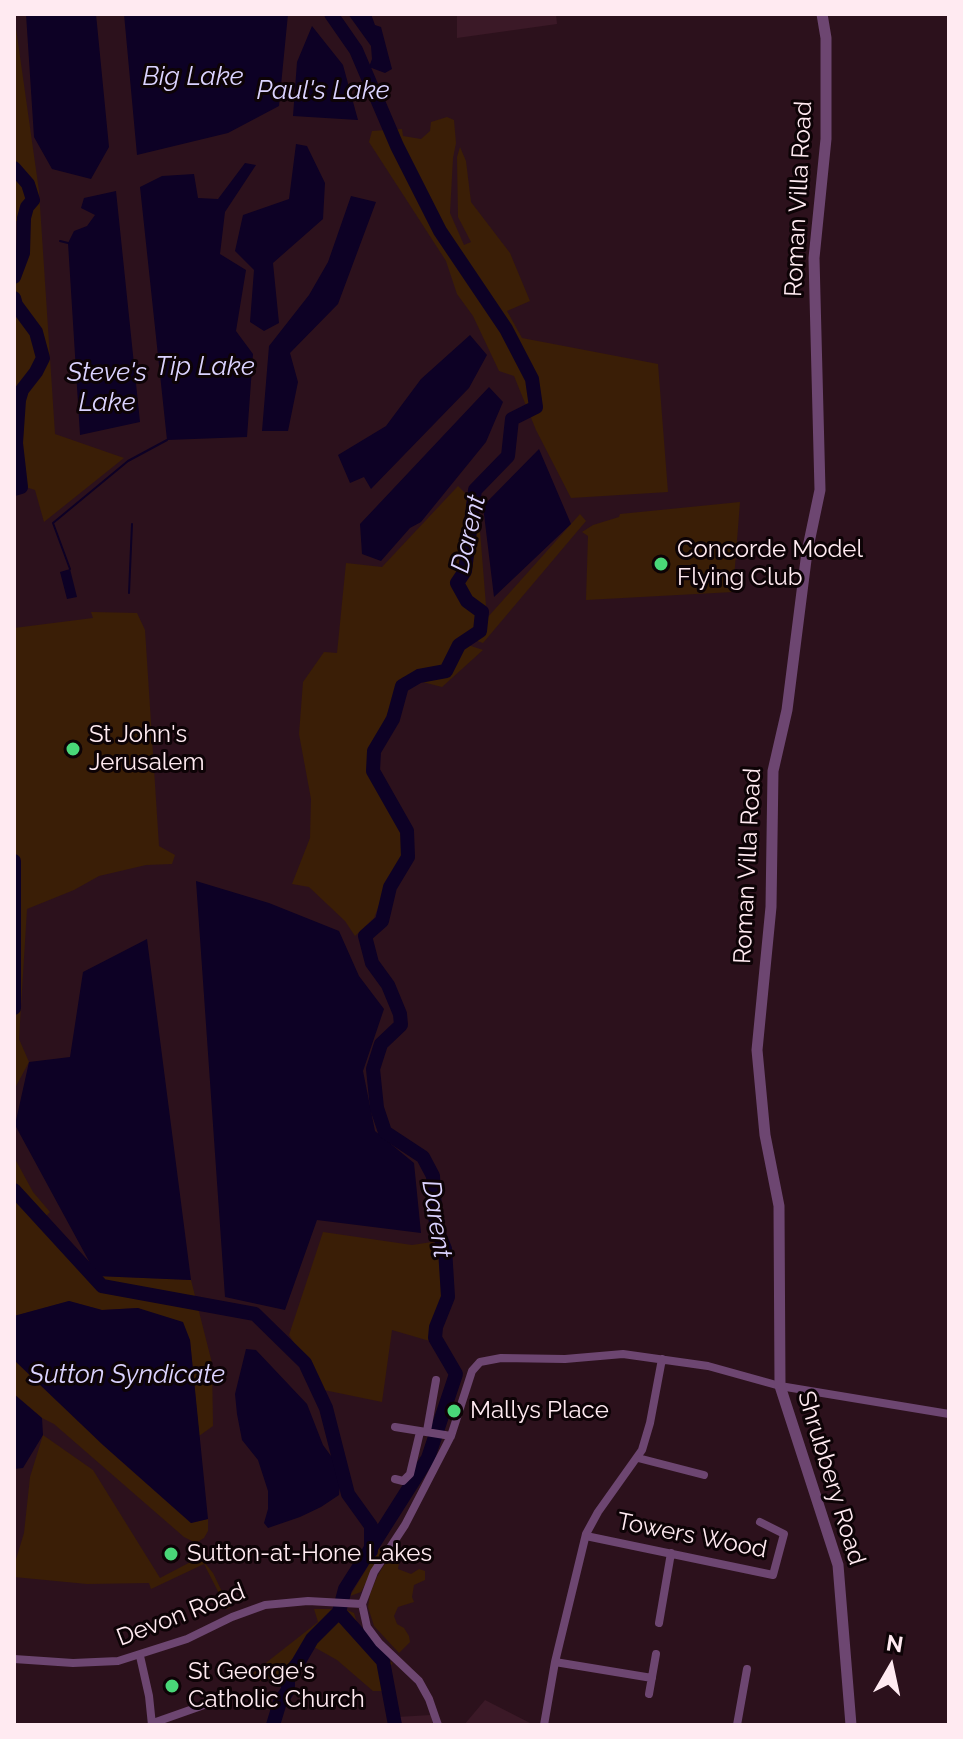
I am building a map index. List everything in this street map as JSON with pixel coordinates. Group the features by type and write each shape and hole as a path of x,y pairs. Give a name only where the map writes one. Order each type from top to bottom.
{"street":[{"name":"Roman Villa Road","path":"780,1386 779,1206 765,1135 757,1050 771,907 773,771 787,710 807,552 820,490 814,258 826,139 826,38 822,14"},
{"path":"438,1725 419,1681 379,1643 367,1627 358,1604 374,1572 405,1525 448,1436 476,1364 501,1358 565,1359 623,1354 708,1366 780,1386 949,1414"},
{"path":"544,1725 555,1662 586,1536 598,1512 638,1458 650,1423 662,1359"},
{"path":"395,1479 403,1481 410,1474 427,1432 436,1380"},
{"name":"Shrubbery Road","path":"780,1386 838,1565 851,1725"},
{"path":"395,1427 448,1436"},
{"path":"638,1458 704,1475"},
{"name":"Towers Wood","path":"586,1536 773,1575 784,1534 760,1522"},
{"path":"659,1623 671,1553"},
{"name":"Devon Road","path":"14,1659 94,1663 140,1656 265,1605 295,1601 358,1604"},
{"path":"649,1694 656,1654"},
{"path":"140,1656 153,1724 221,1702"},
{"path":"555,1662 652,1678"},
{"path":"737,1725 747,1669"}],"shaded area":[{"path":"14,14 39,191 55,434 124,458 44,522 35,490 16,484 14,461 14,266 21,250 22,221 14,221"},
{"path":"457,14 556,14 557,24 457,38"},
{"path":"447,117 454,120 456,143 450,213 464,245 471,242 458,217 457,157 460,147 466,161 471,202 510,253 530,301 507,311 522,338 658,364 668,492 571,498 536,430 514,376 499,371 473,316 457,294 446,261 369,142 372,131 402,129 403,136 421,139 430,131 431,122"},
{"path":"458,486 478,506 487,618 580,514 586,521 483,643 466,637 459,642 483,650 442,687 403,677 370,754 373,781 404,834 401,859 374,918 355,936 345,921 309,887 292,884 310,838 311,799 299,734 303,682 324,652 337,653 346,563 382,567"},
{"name":"Concorde Model Flying Club","path":"740,502 733,592 586,600 588,536 582,532 593,525 619,517 620,514"},
{"name":"St John's Jerusalem","path":"91,612 137,613 145,630 159,846 175,855 172,864 146,865 99,876 27,909 19,1039 29,1062 14,1090 14,628 93,618"},
{"path":"14,1157 33,1192 50,1212 38,1224 92,1284 97,1276 191,1280 212,1363 213,1426 199,1436 190,1340 138,1308 102,1310 69,1301 14,1316"},
{"path":"323,1232 412,1245 432,1242 440,1246 445,1295 435,1321 433,1342 392,1330 382,1402 324,1390 289,1335"},
{"path":"14,1360 191,1523 208,1519 208,1531 204,1538 196,1543 184,1537 54,1424 14,1394"},
{"path":"43,1435 93,1470 160,1578 200,1557 213,1573 230,1608 227,1609 204,1564 151,1589 149,1583 87,1584 14,1577 14,1566 24,1533 30,1477"},
{"path":"379,1548 383,1549 361,1592 350,1596"},
{"path":"392,1552 400,1557 398,1569 411,1574 419,1569 425,1571 425,1580 414,1585 414,1602 398,1607 394,1616 410,1642 399,1653 374,1626 368,1607 377,1577"},
{"path":"314,1609 332,1609 332,1616 342,1625 346,1623 347,1610 354,1613 358,1626 384,1658 393,1663 384,1673 385,1691 373,1691 337,1660 314,1647 294,1674 258,1681 253,1673 318,1622"},
{"path":"485,1700 534,1725 464,1725"},
{"path":"431,1715 433,1725 398,1725 397,1717"}],"water":[{"path":"26,14 96,14 109,147 91,179 52,169 34,137"},
{"name":"Big Lake","path":"124,14 288,14 279,106 228,133 137,155"},
{"path":"348,14 371,14 375,25 381,27 392,69 385,73 369,67 371,46"},
{"name":"Paul's Lake","path":"312,26 343,65 358,120 293,116 297,62"},
{"path":"296,144 307,146 325,183 323,219 273,263 279,323 264,331 250,322 254,270 235,251 243,215 289,199"},
{"name":"Tip Lake","path":"245,163 256,165 225,212 220,254 246,270 236,331 253,354 247,437 167,440 140,187 162,176 194,174 198,198 218,199"},
{"name":"Steve's Lake","path":"116,191 140,422 80,435 68,243 74,231 87,226 95,215 81,208 84,198"},
{"path":"351,196 376,202 338,304 290,353 298,382 288,431 262,431 269,346 309,295 328,262"},
{"path":"470,335 487,355 469,388 371,489 364,477 350,483 338,455 386,426 421,379"},
{"path":"489,387 503,402 486,442 421,522 410,528 381,561 362,554 360,524"},
{"path":"539,449 571,524 494,597 483,506"},
{"path":"70,569 77,597 67,599 60,572"},
{"path":"196,881 269,903 339,931 359,976 384,1009 363,1071 375,1131 414,1163 421,1233 317,1220 285,1310 225,1297"},
{"path":"147,939 191,1280 97,1276 15,1125 29,1062 70,1057 83,972"},
{"name":"Sutton Syndicate","path":"69,1301 102,1310 138,1308 183,1322 190,1340 208,1519 191,1523 14,1360 14,1316"},
{"path":"246,1349 256,1350 307,1404 323,1445 334,1460 340,1485 339,1495 321,1507 268,1528 264,1523 268,1491 258,1460 242,1440 237,1414 235,1394"},
{"path":"14,1394 42,1418 43,1435 23,1468 14,1469"}],"waterway":[{"name":"Darent","path":"273,1725 280,1702 288,1690 288,1675 312,1639 339,1612 345,1589 428,1458 456,1374 435,1338 448,1297 445,1249 436,1227 433,1176 423,1157 385,1132 377,1108 373,1069 381,1044 401,1025 400,1014 388,985 372,963 365,936 382,921 390,887 408,857 407,831 373,771 374,751 393,719 402,686 419,676 446,671 459,645 480,631 482,612 467,601 457,583 465,571 475,490 508,456 512,419 536,407 532,379 506,329 440,231 397,146 356,50 331,14"},
{"name":"Darent","path":"14,168 28,184 33,200 24,218 23,253 14,277"},
{"path":"60,241 68,243"},
{"name":"Darent","path":"14,298 36,332 43,358 19,400 16,443 21,487 14,489"},
{"path":"70,569 53,523 128,461 167,440"},
{"path":"129,593 132,524"},
{"name":"Darent","path":"14,861 14,1008"},
{"name":"Darent","path":"14,1190 102,1286 255,1314 305,1363 326,1408 348,1494 371,1526 371,1551"},
{"name":"Darent","path":"339,1612 383,1661 395,1725"}],"place":[{"name":"Concorde Model Flying Club","path":"661,564"},
{"name":"St John's Jerusalem","path":"73,749"},
{"name":"Mallys Place","path":"454,1411"},
{"name":"Sutton-at-Hone Lakes","path":"171,1554"},
{"name":"St George's Catholic Church","path":"172,1686"}]}
